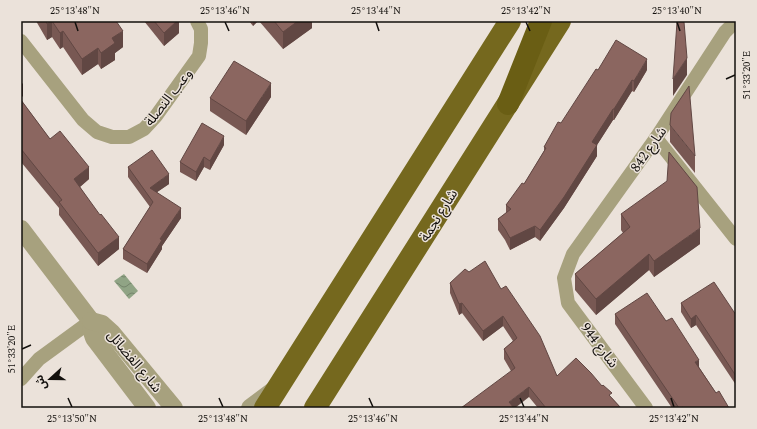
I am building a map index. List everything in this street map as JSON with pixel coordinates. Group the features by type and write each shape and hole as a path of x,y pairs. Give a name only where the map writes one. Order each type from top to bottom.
{"highway":[{"path":"508,104 541,21"}],"main road":[{"path":"265,408 510,21"},
{"name":"شارع نجمة","path":"315,408 560,21"}],"street":[{"name":"وعب النصلة","path":"21,41 84,120 97,132 112,137 129,137 144,129 156,116 199,56 201,29 197,21"},
{"name":"شارع 842","path":"564,278 573,254 656,138 725,32 736,21"},
{"path":"656,138 736,239"},
{"name":"شارع الفضائل","path":"21,229 91,321 94,338 146,408"},
{"name":"شارع 944","path":"564,278 568,303 646,408"},
{"path":"21,379 39,359 91,321"},
{"name":"شارع الفضائل","path":"91,321 102,324 112,333 174,408"},
{"path":"250,408 278,387"}],"water":[{"path":"124,274 138,291 129,299 114,281"}],"building":[{"path":"52,21 116,21 123,31 112,38 115,43 101,53 98,48 82,59 63,31 60,33"},
{"path":"154,21 177,21 164,33"},
{"path":"274,21 298,21 283,32"},
{"path":"677,22 684,22 687,58 673,79"},
{"path":"616,40 647,59 634,81 632,80 592,142 597,145 564,197 540,230 535,226 510,238 498,219 511,209 506,205 522,183 524,184 546,148 544,147 558,122 561,123 596,69 598,70"},
{"path":"234,61 271,83 246,121 210,98"},
{"path":"689,86 695,156 670,125 671,113"},
{"path":"21,100 50,139 60,131 89,167 74,179 100,215 101,214 119,237 98,253 59,202 62,200 21,149"},
{"path":"202,123 224,136 210,161 204,157 196,172 180,162"},
{"path":"152,150 169,174 150,188 181,208 160,239 162,240 147,264 123,249 153,202 128,167"},
{"path":"669,152 697,187 700,228 654,261 649,254 596,299 575,274 630,227 621,214 667,181"},
{"path":"485,261 501,289 506,286 540,336 557,376 576,358 602,386 603,385 612,393 609,395 621,408 546,408 529,387 509,402 514,408 461,408 515,368 504,349 517,338 503,316 483,331 462,303 459,304 450,283 465,269 469,272"},
{"path":"714,282 736,315 736,376 696,315 691,319 681,303"},
{"path":"647,293 666,321 672,318 699,360 695,362 716,393 719,391 729,408 679,408 615,314"}]}
